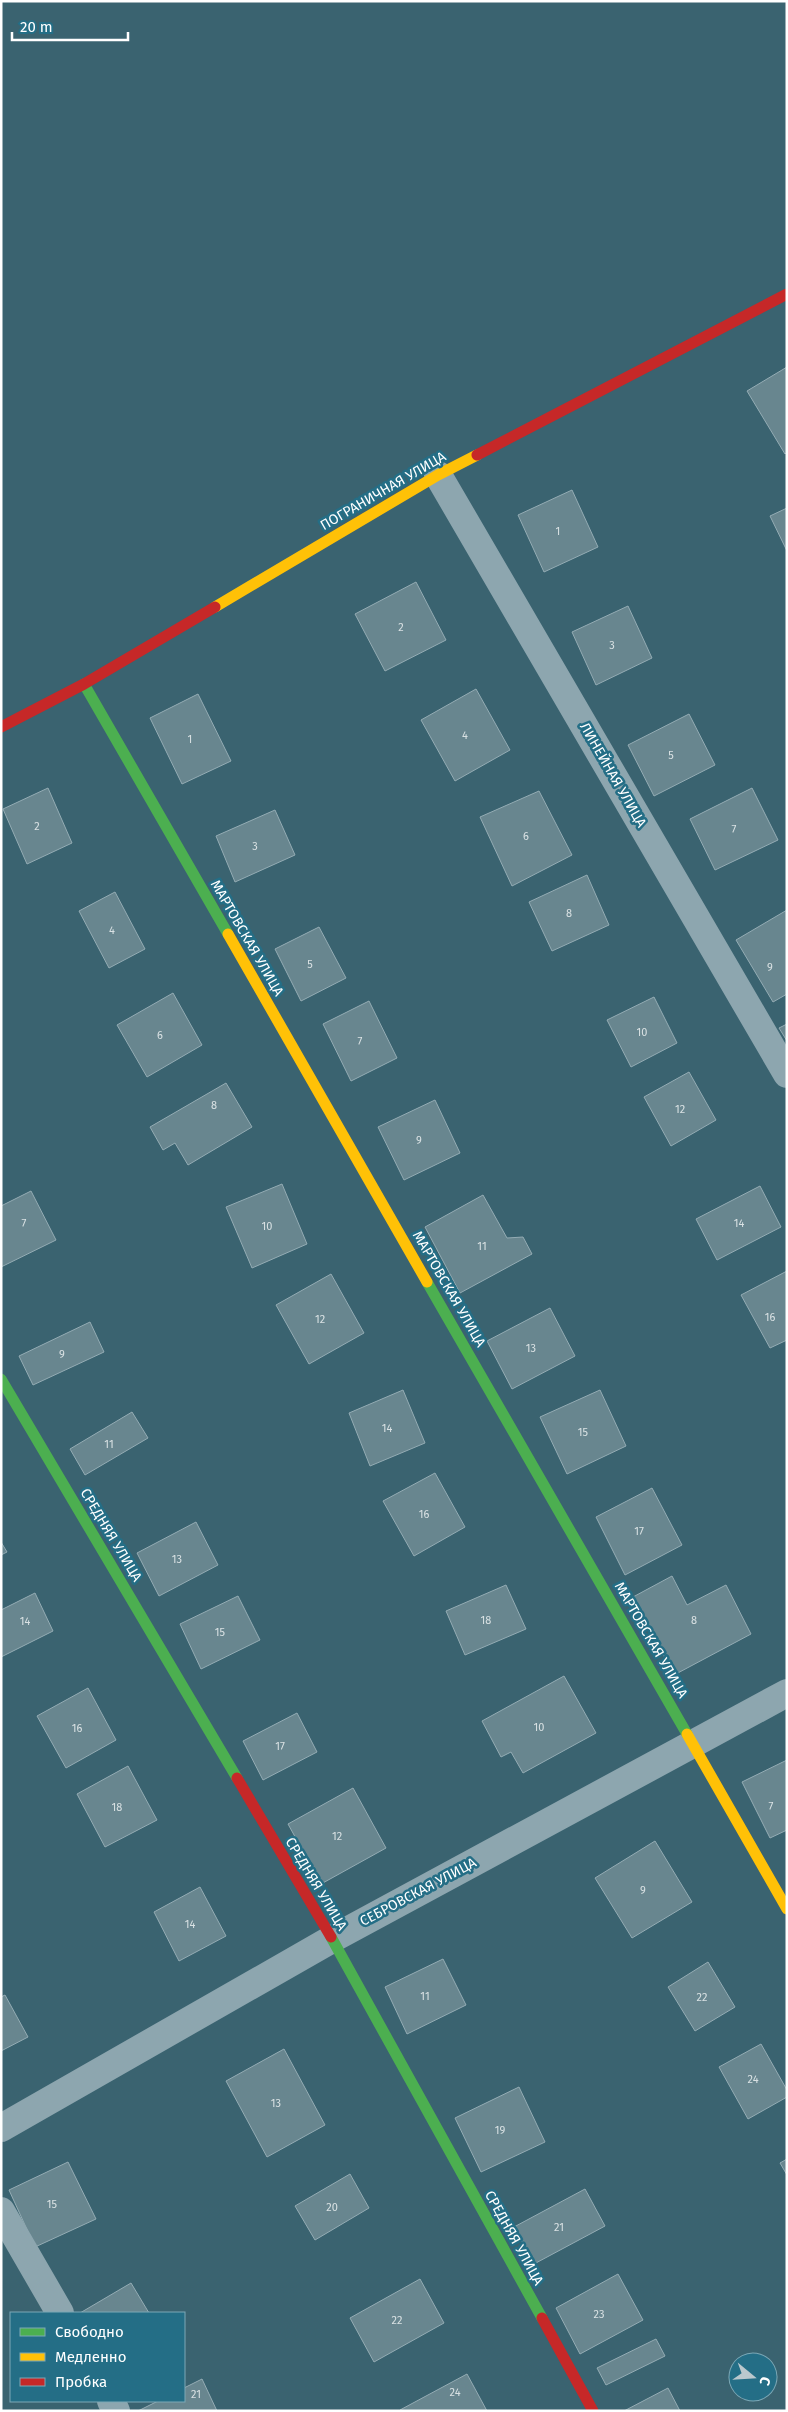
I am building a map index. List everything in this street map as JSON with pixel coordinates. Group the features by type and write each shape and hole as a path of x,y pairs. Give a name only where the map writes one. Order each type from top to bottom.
{"street":[{"name":"ПОГРАНИЧНАЯ УЛИЦА","path":"1,726 84,684 438,475 787,294"},
{"name":"ЛИНЕЙНАЯ УЛИЦА","path":"438,475 787,1074"},
{"name":"МАРТОВСКАЯ УЛИЦА","path":"84,684 787,1909"},
{"name":"СРЕДНЯЯ УЛИЦА","path":"1,1379 332,1939 593,2411"},
{"name":"СЕБРОВСКАЯ УЛИЦА","path":"1,2128 332,1939 787,1693"},
{"path":"1,2211 59,2312"}],"building":[{"path":"787,367 787,452 785,454 747,391"},
{"path":"572,490 598,547 544,572 518,515"},
{"path":"787,508 787,551 770,516"},
{"path":"416,582 446,640 385,671 355,614"},
{"path":"628,606 652,658 596,685 572,632"},
{"path":"476,689 510,750 455,781 421,720"},
{"path":"198,694 231,761 182,784 150,718"},
{"path":"689,714 715,765 654,796 628,745"},
{"path":"48,788 72,843 27,864 3,809"},
{"path":"752,788 778,840 715,870 690,819"},
{"path":"539,791 572,855 512,886 480,817"},
{"path":"275,810 295,855 235,882 216,836"},
{"path":"587,875 609,925 552,951 529,902"},
{"path":"115,892 145,949 109,968 79,911"},
{"path":"787,910 787,994 773,1002 736,940"},
{"path":"319,927 346,978 301,1001 275,949"},
{"path":"173,993 202,1045 147,1077 117,1025"},
{"path":"654,997 677,1043 631,1067 607,1020"},
{"path":"369,1001 397,1058 351,1081 323,1024"},
{"path":"787,1024 787,1041 779,1028"},
{"path":"689,1072 716,1120 671,1146 644,1097"},
{"path":"226,1083 252,1127 188,1165 175,1143 163,1150 150,1127"},
{"path":"435,1100 460,1153 404,1180 378,1127"},
{"path":"282,1184 307,1244 252,1268 226,1207"},
{"path":"760,1186 781,1227 717,1260 696,1219"},
{"path":"31,1191 56,1240 1,1267 1,1206"},
{"path":"483,1195 507,1238 523,1237 532,1254 460,1293 425,1227"},
{"path":"787,1271 787,1340 770,1348 741,1295"},
{"path":"331,1274 364,1333 309,1364 276,1305"},
{"path":"550,1308 575,1356 512,1389 487,1341"},
{"path":"90,1322 104,1352 33,1385 19,1356"},
{"path":"403,1390 425,1443 370,1466 349,1413"},
{"path":"600,1390 626,1446 567,1474 540,1417"},
{"path":"132,1412 148,1438 85,1475 70,1449"},
{"path":"435,1473 465,1527 414,1556 383,1501"},
{"path":"652,1488 682,1545 625,1575 596,1517"},
{"path":"196,1522 218,1565 159,1596 137,1553"},
{"path":"1,1542 7,1552 1,1555"},
{"path":"672,1576 687,1605 726,1585 751,1634 674,1675 633,1597"},
{"path":"506,1585 526,1629 465,1655 446,1611"},
{"path":"35,1593 53,1631 1,1657 1,1610"},
{"path":"238,1596 260,1640 201,1669 180,1624"},
{"path":"564,1676 596,1733 523,1773 511,1752 501,1757 482,1721"},
{"path":"88,1688 116,1740 66,1768 37,1716"},
{"path":"297,1713 317,1752 263,1780 243,1741"},
{"path":"787,1760 787,1830 770,1838 742,1782"},
{"path":"128,1766 157,1820 105,1847 77,1794"},
{"path":"353,1788 386,1848 321,1884 288,1824"},
{"path":"655,1841 692,1902 632,1938 595,1878"},
{"path":"200,1887 226,1936 179,1961 154,1912"},
{"path":"443,1959 466,2005 407,2034 385,1987"},
{"path":"708,1962 735,2007 695,2031 668,1987"},
{"path":"5,1995 28,2037 1,2051 1,1997"},
{"path":"761,2044 787,2090 787,2097 748,2119 719,2067"},
{"path":"284,2049 325,2125 267,2157 226,2081"},
{"path":"519,2087 545,2142 481,2172 455,2118"},
{"path":"787,2159 787,2175 780,2163"},
{"path":"68,2162 96,2219 35,2247 9,2190"},
{"path":"350,2174 369,2208 315,2240 295,2206"},
{"path":"585,2189 605,2226 534,2264 514,2227"},
{"path":"618,2274 643,2320 580,2354 556,2308"},
{"path":"420,2279 444,2323 374,2362 350,2318"},
{"path":"131,2283 148,2312 82,2312"},
{"path":"656,2339 665,2356 606,2385 597,2368"},
{"path":"467,2374 487,2411 400,2410"},
{"path":"202,2379 217,2411 138,2411 156,2402 185,2402 185,2388"},
{"path":"668,2388 680,2411 624,2411"}],"traffic: fast":[{"path":"84,684 228,934"},
{"path":"427,1282 687,1734"},
{"path":"1,1379 237,1778"},
{"path":"331,1937 542,2318"}],"traffic: slow":[{"path":"215,607 438,475 477,455"},
{"path":"228,934 427,1282"},
{"path":"687,1734 787,1909"}],"traffic: jam":[{"path":"477,455 787,294"},
{"path":"1,727 84,684 215,607"},
{"path":"237,1778 331,1937"},
{"path":"542,2318 593,2411"}]}
